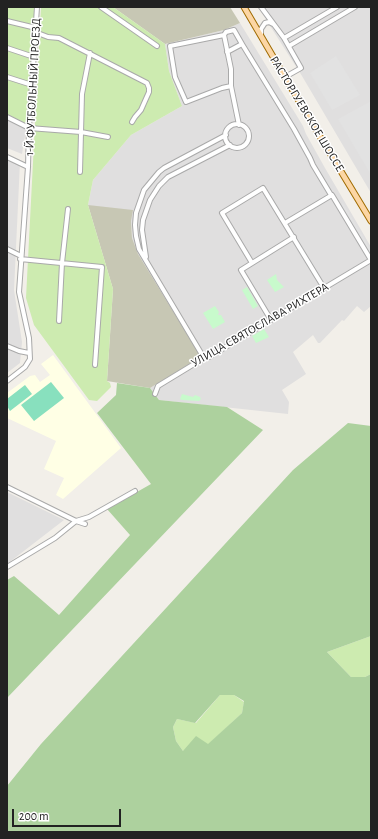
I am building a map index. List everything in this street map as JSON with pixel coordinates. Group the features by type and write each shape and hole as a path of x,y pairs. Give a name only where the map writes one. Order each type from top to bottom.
{"main road":[{"name":"РАСТОРГУЕВСКОЕ ШОССЕ","path":"244,7 371,221"}],"street":[{"name":"1-Й ФУТБОЛЬНЫЙ ПРОЕЗД","path":"29,353 29,338 19,292 37,7"},
{"path":"102,7 157,46"},
{"path":"261,7 284,38 301,68 285,77"},
{"path":"284,38 337,7"},
{"path":"289,46 355,7"},
{"path":"7,21 35,30 48,38 60,38 148,83 149,92 141,110 132,122"},
{"path":"261,35 261,29 265,23 270,22 275,26"},
{"path":"308,24 313,32"},
{"path":"231,86 186,102 175,77 170,46 224,35 226,32 234,30 294,129 313,165 371,260"},
{"path":"224,35 231,69 231,86 239,125"},
{"path":"228,52 242,44"},
{"path":"7,48 34,57"},
{"path":"80,172 82,94 90,53"},
{"path":"7,77 32,85"},
{"path":"7,117 29,128 81,132 108,137"},
{"path":"239,125 246,128 249,139 238,148 230,145 226,139 226,132 231,126 239,125"},
{"path":"204,358 139,249 135,225 136,213 144,190 164,168 226,135"},
{"path":"147,262 142,230 143,220 150,200 159,186 168,177 230,145"},
{"name":"1-Й ФУТБОЛЬНЫЙ ПРОЕЗД","path":"7,157 28,167"},
{"path":"252,263 222,213 263,188 324,288"},
{"path":"285,223 331,195"},
{"path":"59,321 62,263 68,209"},
{"path":"271,320 241,270 294,237"},
{"path":"7,249 21,257 102,267 95,365"},
{"name":"УЛИЦА СВЯТОСЛАВА РИХТЕРА","path":"155,394 158,386 204,358 208,358 371,260"},
{"path":"7,346 29,353 30,359 25,367 7,381"},
{"path":"7,487 85,524"},
{"path":"7,567 55,538 76,521 89,517 134,491"}],"shaded area":[{"path":"113,7 230,7 240,23 224,30 165,44"},
{"path":"258,7 371,7 371,193 302,76"},
{"path":"240,23 303,126 325,168 371,247 371,306 364,312 357,306 344,321 342,320 320,343 318,343 313,335 293,352 306,374 282,390 289,402 288,414 159,400 150,388 201,357 138,254 132,238 131,221 88,205 93,180 131,135 182,106 169,71 165,44 224,30"},
{"path":"336,56 360,95 332,110 310,73"},
{"path":"371,101 371,175 338,119"},
{"path":"7,114 27,124 22,154 7,148"},
{"path":"7,156 20,162 14,290 22,342 20,363 7,373"},
{"path":"343,203 371,250 371,253 369,254 340,205"},
{"path":"88,205 133,210 131,221 132,238 138,254 201,357 150,388 107,381 113,289"},
{"path":"53,355 121,448 63,499 56,495 64,478 44,469 56,441 7,418 7,393 30,376 35,375 40,382 50,375 41,364"},
{"path":"7,492 64,520 7,564"}],"green space":[{"path":"7,7 36,7 27,124 7,114"},
{"path":"41,7 113,7 165,44 169,71 182,106 131,135 93,180 88,205 113,289 107,381 110,383 111,387 97,401 89,400 34,325 26,298"},
{"path":"276,274 277,280 284,287 275,292 267,280"},
{"path":"247,287 258,306 253,309 242,290"},
{"path":"215,306 219,312 218,315 221,315 225,322 213,329 203,313"},
{"path":"264,329 269,337 256,343 252,336"},
{"path":"51,382 64,398 34,421 21,405"},
{"path":"117,383 150,388 159,400 227,407 263,430 7,698 7,580 14,576 59,615 130,535 107,509 151,484 97,413 116,395"},
{"path":"25,385 32,394 10,411 7,406 7,399"},
{"path":"182,394 193,397 195,395 201,399 199,401 182,400 180,399"},
{"path":"348,423 371,426 371,636 327,652 351,677 365,677 371,674 371,832 7,832 7,786 41,744 293,470","holes":["220,695 234,695 244,701 242,713 208,744 196,736 183,751 176,741 173,727 177,719 195,723"]},
{"path":"371,636 371,674 365,677 351,677 327,652"},
{"path":"220,695 234,695 244,702 242,713 208,745 183,751 176,741 173,727 177,719 196,723"}]}
